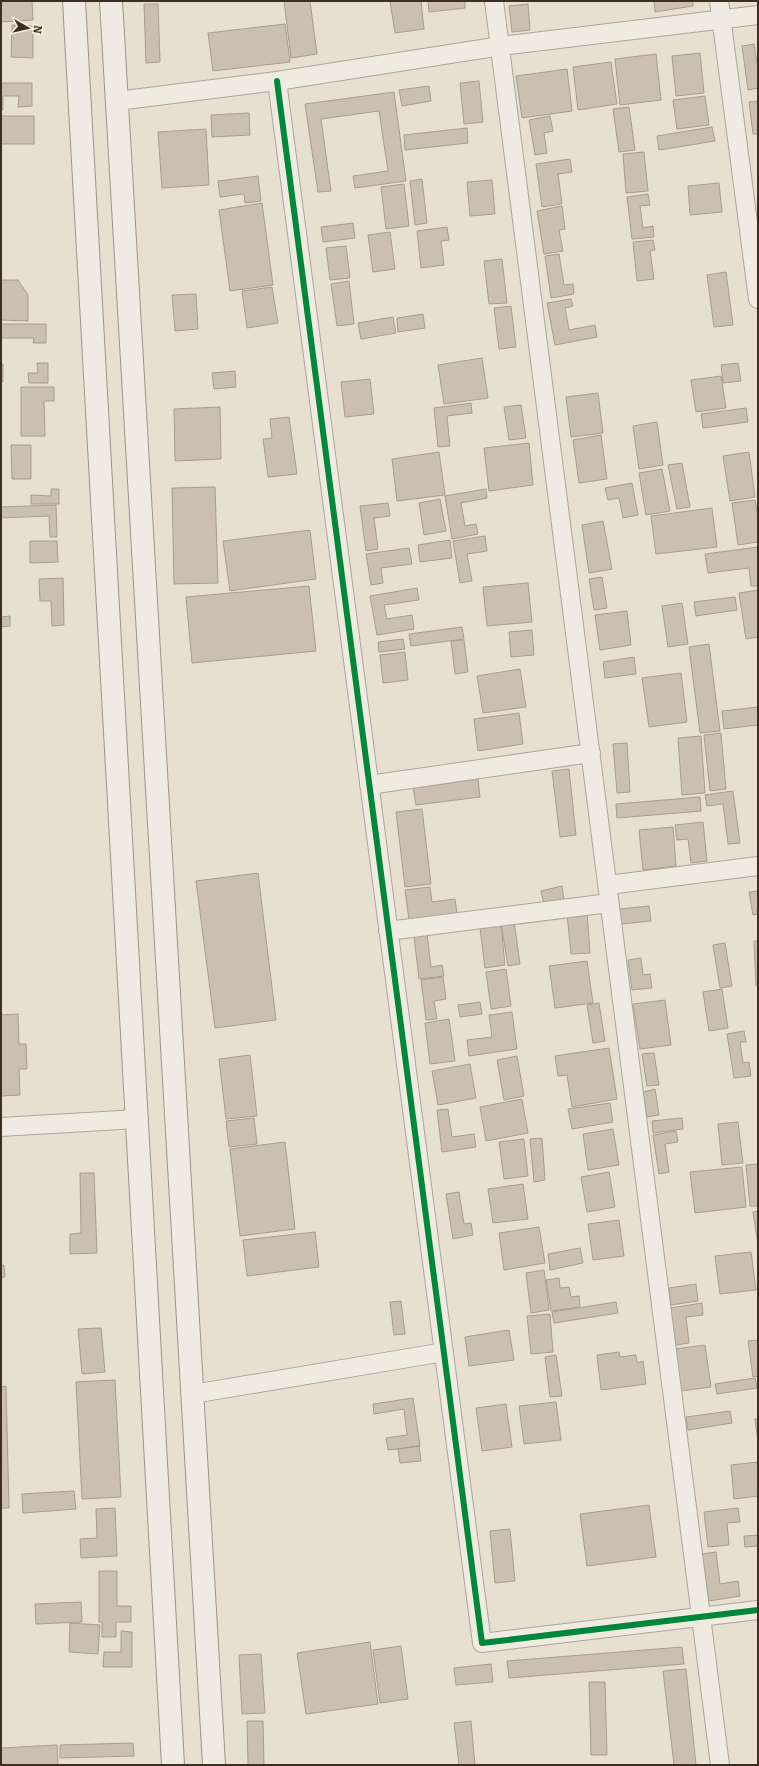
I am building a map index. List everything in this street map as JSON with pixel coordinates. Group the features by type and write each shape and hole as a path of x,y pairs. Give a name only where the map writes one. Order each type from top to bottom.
{"main road":[{"path":"74,1 173,1765"},
{"path":"111,1 214,1765"}],"street":[{"path":"494,1 501,46 720,1765"},
{"path":"719,1 758,299"},
{"path":"117,101 277,81 501,46 758,15"},
{"path":"277,81 482,1643 758,1610"},
{"path":"369,785 591,753"},
{"path":"608,884 758,866"},
{"path":"388,932 609,903"},
{"path":"1,1126 137,1119"},
{"path":"192,1394 444,1352"}],"building":[{"path":"1,1 32,1 33,20 1,22"},
{"path":"284,1 310,1 317,54 291,58"},
{"path":"390,1 421,1 424,29 395,33"},
{"path":"428,1 465,1 465,8 429,12"},
{"path":"654,1 693,1 693,6 655,12"},
{"path":"144,4 158,4 160,62 146,63"},
{"path":"528,4 530,30 512,32 509,6"},
{"path":"285,24 290,62 213,71 208,33"},
{"path":"12,25 33,26 33,58 11,57"},
{"path":"754,44 758,63 758,88 748,90 742,46"},
{"path":"700,53 704,93 676,96 672,56"},
{"path":"656,54 661,100 620,105 615,59"},
{"path":"611,62 617,104 578,110 573,67"},
{"path":"567,69 572,111 522,118 516,76"},
{"path":"479,81 483,122 464,124 460,83"},
{"path":"1,83 32,83 32,106 18,107 19,96 3,96 3,110 1,110"},
{"path":"429,86 431,101 402,106 399,90"},
{"path":"394,92 406,181 355,188 353,176 388,171 379,111 321,119 331,191 318,192 305,104"},
{"path":"705,96 709,125 677,129 673,100"},
{"path":"758,101 758,134 753,134 749,102"},
{"path":"629,107 635,150 619,152 613,109"},
{"path":"249,113 250,135 212,137 211,115"},
{"path":"1,116 34,116 34,144 1,144"},
{"path":"550,116 553,131 544,133 547,153 535,155 529,120"},
{"path":"712,127 715,141 659,150 657,136"},
{"path":"467,128 468,143 405,150 404,135"},
{"path":"206,129 209,185 162,188 158,132"},
{"path":"644,152 648,191 626,193 623,154"},
{"path":"570,159 572,172 558,174 562,204 542,207 536,164"},
{"path":"258,176 261,201 245,203 244,194 220,197 218,181"},
{"path":"422,179 427,223 415,225 410,181"},
{"path":"492,180 495,214 470,216 467,182"},
{"path":"719,183 722,212 690,215 688,186"},
{"path":"404,184 409,226 386,229 381,187"},
{"path":"648,194 650,205 640,206 643,228 653,226 654,237 632,239 627,197"},
{"path":"262,203 273,285 230,291 219,210"},
{"path":"562,206 565,229 559,230 563,251 544,254 537,211"},
{"path":"353,223 355,238 323,242 321,227"},
{"path":"447,227 449,240 441,241 444,265 421,268 417,231"},
{"path":"390,232 395,269 373,272 368,235"},
{"path":"653,240 655,250 650,251 654,279 637,281 633,242"},
{"path":"346,246 350,278 330,280 326,248"},
{"path":"559,254 564,285 573,284 574,294 551,298 545,256"},
{"path":"502,259 507,303 489,304 484,261"},
{"path":"726,272 733,325 714,327 707,275"},
{"path":"1,280 18,280 28,295 28,321 1,320"},
{"path":"349,281 354,324 337,326 331,284"},
{"path":"272,287 278,323 247,328 242,291"},
{"path":"196,294 198,329 175,331 172,295"},
{"path":"571,299 573,306 565,308 569,330 595,325 597,337 555,345 547,303"},
{"path":"511,306 516,347 499,349 494,308"},
{"path":"423,314 425,328 398,332 397,318"},
{"path":"393,317 396,333 361,339 358,323"},
{"path":"1,324 46,324 46,343 33,343 34,338 1,338"},
{"path":"482,358 488,398 444,404 438,365"},
{"path":"37,363 48,363 48,383 29,383 28,373 38,373"},
{"path":"738,363 741,381 723,383 721,365"},
{"path":"1,364 3,364 3,382 1,382"},
{"path":"235,371 236,387 214,389 212,373"},
{"path":"721,376 726,408 696,412 691,380"},
{"path":"370,379 374,414 345,417 341,382"},
{"path":"21,387 54,387 54,401 44,401 45,436 21,436"},
{"path":"598,393 603,433 571,437 566,397"},
{"path":"471,403 472,413 447,416 450,446 438,447 434,408"},
{"path":"521,405 526,438 509,440 504,407"},
{"path":"220,407 221,459 175,461 174,409"},
{"path":"746,408 748,422 703,428 701,414"},
{"path":"289,417 297,474 268,477 263,439 272,438 270,419"},
{"path":"657,422 663,465 639,469 633,426"},
{"path":"601,435 607,479 579,483 573,440"},
{"path":"529,443 533,485 489,491 484,448"},
{"path":"11,445 31,445 31,479 12,479"},
{"path":"439,452 445,495 397,501 392,459"},
{"path":"749,452 755,497 730,501 723,456"},
{"path":"682,463 690,507 677,509 668,465"},
{"path":"662,469 670,511 646,515 639,473"},
{"path":"632,483 638,515 623,518 619,498 608,500 605,488"},
{"path":"215,487 218,583 174,584 172,488"},
{"path":"51,489 59,489 59,504 31,504 31,495 51,496"},
{"path":"486,489 487,498 461,503 465,526 476,524 478,534 452,539 445,496"},
{"path":"440,499 446,531 424,535 419,503"},
{"path":"755,500 758,517 758,542 738,545 732,503"},
{"path":"388,503 390,516 374,518 378,549 366,551 360,506"},
{"path":"56,505 57,537 50,537 49,516 1,518 1,507"},
{"path":"712,508 717,547 656,554 651,516"},
{"path":"603,521 612,569 589,573 582,525"},
{"path":"310,530 316,579 230,591 223,541"},
{"path":"485,536 487,551 467,554 472,581 460,583 453,541"},
{"path":"450,540 452,558 420,562 418,545"},
{"path":"30,541 57,541 58,562 30,563"},
{"path":"758,547 758,586 751,586 749,568 708,573 705,554"},
{"path":"409,548 412,564 381,568 383,583 371,585 366,554"},
{"path":"602,577 607,608 594,610 589,579"},
{"path":"63,578 64,625 52,626 51,601 40,601 39,579"},
{"path":"528,583 532,622 487,626 483,587"},
{"path":"309,586 316,651 192,663 186,597"},
{"path":"417,588 419,600 384,605 387,619 412,615 414,629 377,635 370,596"},
{"path":"758,590 758,637 746,639 739,593"},
{"path":"735,597 737,610 696,616 694,602"},
{"path":"682,603 688,644 668,647 662,606"},
{"path":"627,611 631,645 600,650 595,615"},
{"path":"10,616 10,626 1,627 1,617"},
{"path":"462,627 464,639 411,646 409,634"},
{"path":"532,630 534,655 511,657 509,632"},
{"path":"403,639 405,649 379,652 378,642"},
{"path":"464,640 468,672 455,674 451,641"},
{"path":"709,644 720,731 700,733 689,647"},
{"path":"405,652 408,680 383,683 380,655"},
{"path":"634,657 636,674 605,678 603,662"},
{"path":"520,669 526,707 483,713 477,676"},
{"path":"681,673 687,722 649,727 642,678"},
{"path":"758,707 758,725 724,729 722,711"},
{"path":"519,713 523,744 478,751 474,719"},
{"path":"721,733 726,789 710,791 704,735"},
{"path":"701,736 705,793 682,795 678,738"},
{"path":"627,743 630,792 617,793 613,744"},
{"path":"569,769 576,835 560,837 552,771"},
{"path":"478,779 480,797 416,805 413,788"},
{"path":"733,791 740,843 728,844 723,804 707,806 705,795"},
{"path":"700,797 701,811 617,818 616,804"},
{"path":"422,809 431,884 405,887 396,812"},
{"path":"703,822 707,861 691,863 688,839 677,840 675,825"},
{"path":"673,827 676,866 643,870 639,830"},
{"path":"258,873 276,1020 215,1028 196,881"},
{"path":"562,886 564,900 544,904 541,891"},
{"path":"430,887 432,902 455,899 457,914 409,920 405,890"},
{"path":"758,891 758,914 753,915 749,892"},
{"path":"649,906 651,921 621,924 620,909"},
{"path":"587,912 590,953 571,954 567,914"},
{"path":"514,921 520,964 508,966 501,923"},
{"path":"501,925 505,965 485,968 480,928"},
{"path":"427,934 431,967 442,965 444,976 419,979 414,936"},
{"path":"754,941 758,941 758,985 756,986"},
{"path":"725,943 732,986 720,988 713,945"},
{"path":"641,958 643,975 650,974 652,988 632,990 628,960"},
{"path":"587,961 593,1003 555,1008 549,966"},
{"path":"506,969 511,1006 491,1009 486,972"},
{"path":"443,977 446,999 434,1001 437,1019 426,1020 421,980"},
{"path":"722,989 728,1028 709,1031 703,992"},
{"path":"665,1000 671,1045 640,1049 633,1004"},
{"path":"480,1002 482,1014 460,1017 458,1005"},
{"path":"599,1003 605,1041 593,1043 587,1005"},
{"path":"512,1012 517,1049 469,1056 467,1040 492,1037 489,1015"},
{"path":"18,1014 19,1044 26,1044 27,1069 19,1069 20,1095 1,1096 1,1015"},
{"path":"449,1019 455,1061 430,1064 425,1023"},
{"path":"744,1031 746,1042 740,1042 743,1063 749,1062 751,1076 734,1078 727,1034"},
{"path":"609,1048 617,1099 572,1107 567,1075 558,1076 555,1056"},
{"path":"654,1053 659,1085 647,1086 642,1054"},
{"path":"250,1055 257,1116 226,1119 219,1059"},
{"path":"517,1056 524,1096 504,1100 497,1060"},
{"path":"470,1064 476,1098 438,1105 432,1071"},
{"path":"655,1089 659,1115 647,1117 643,1092"},
{"path":"522,1099 528,1133 486,1141 480,1107"},
{"path":"610,1103 613,1122 572,1129 568,1109"},
{"path":"448,1109 452,1137 474,1134 476,1147 442,1152 437,1110"},
{"path":"254,1118 257,1144 229,1147 226,1121"},
{"path":"682,1118 683,1129 653,1133 652,1121"},
{"path":"738,1122 743,1163 722,1165 718,1124"},
{"path":"613,1129 619,1165 588,1170 583,1134"},
{"path":"676,1131 678,1142 665,1144 669,1172 659,1174 653,1135"},
{"path":"542,1138 545,1180 534,1182 530,1139"},
{"path":"524,1139 528,1176 504,1179 499,1142"},
{"path":"285,1142 295,1229 240,1236 230,1149"},
{"path":"758,1164 758,1206 750,1206 746,1165"},
{"path":"742,1167 746,1207 695,1213 690,1172"},
{"path":"609,1172 615,1207 587,1212 581,1177"},
{"path":"80,1173 94,1173 97,1253 70,1254 70,1234 81,1233"},
{"path":"523,1184 528,1219 493,1223 488,1189"},
{"path":"459,1192 464,1224 471,1223 473,1235 453,1239 446,1194"},
{"path":"758,1211 758,1245 753,1212"},
{"path":"619,1220 624,1256 593,1260 588,1224"},
{"path":"539,1227 545,1263 504,1270 499,1233"},
{"path":"315,1232 319,1267 247,1276 243,1240"},
{"path":"580,1248 583,1263 550,1270 548,1254"},
{"path":"751,1252 756,1290 720,1294 715,1256"},
{"path":"4,1265 5,1277 1,1278 1,1266"},
{"path":"544,1270 549,1310 531,1313 526,1273"},
{"path":"559,1278 560,1288 569,1287 571,1297 579,1296 580,1307 551,1311 546,1280"},
{"path":"696,1284 698,1301 671,1305 669,1288"},
{"path":"401,1301 405,1334 394,1335 390,1302"},
{"path":"616,1302 618,1313 554,1323 552,1312"},
{"path":"702,1303 703,1315 686,1317 689,1343 676,1345 670,1308"},
{"path":"550,1314 553,1352 531,1354 527,1316"},
{"path":"101,1328 105,1372 82,1374 78,1329"},
{"path":"509,1330 514,1360 469,1366 465,1337"},
{"path":"758,1340 758,1376 753,1377 748,1341"},
{"path":"705,1345 711,1387 681,1391 675,1349"},
{"path":"619,1352 620,1357 636,1355 637,1363 643,1361 646,1384 601,1390 597,1355"},
{"path":"556,1355 562,1396 550,1397 545,1357"},
{"path":"755,1378 757,1388 717,1394 715,1384"},
{"path":"115,1380 121,1497 82,1499 76,1382"},
{"path":"6,1386 9,1508 1,1508 1,1387"},
{"path":"413,1398 420,1446 388,1450 386,1438 407,1435 404,1409 374,1414 373,1404"},
{"path":"556,1402 561,1440 524,1444 519,1406"},
{"path":"506,1404 512,1447 482,1451 476,1408"},
{"path":"730,1411 732,1423 688,1430 686,1417"},
{"path":"755,1419 758,1419 758,1441"},
{"path":"419,1446 421,1461 400,1463 398,1449"},
{"path":"758,1462 758,1496 734,1499 731,1465"},
{"path":"74,1491 76,1509 23,1513 22,1494"},
{"path":"649,1505 656,1557 587,1566 580,1514"},
{"path":"115,1508 117,1556 81,1558 80,1539 97,1538 96,1509"},
{"path":"738,1508 740,1522 727,1523 729,1545 708,1547 704,1512"},
{"path":"510,1529 515,1581 495,1583 490,1531"},
{"path":"758,1535 758,1546 745,1547 744,1536"},
{"path":"716,1552 720,1584 738,1581 740,1596 709,1601 702,1554"},
{"path":"99,1571 117,1571 117,1606 131,1606 131,1622 116,1622 116,1637 102,1637 102,1622 99,1622"},
{"path":"81,1602 82,1622 36,1624 35,1604"},
{"path":"70,1623 100,1625 98,1654 69,1652"},
{"path":"121,1631 132,1632 132,1667 103,1667 104,1652 121,1652"},
{"path":"370,1642 378,1704 306,1714 297,1653"},
{"path":"401,1646 408,1699 380,1703 373,1650"},
{"path":"682,1647 684,1664 509,1678 507,1661"},
{"path":"261,1654 265,1713 242,1714 239,1655"},
{"path":"491,1664 493,1682 456,1685 454,1668"},
{"path":"686,1669 696,1765 674,1765 663,1671"},
{"path":"589,1682 605,1682 607,1755 591,1755"},
{"path":"247,1721 263,1721 264,1765 248,1765"},
{"path":"471,1721 475,1765 459,1765 454,1723"},
{"path":"133,1743 134,1756 60,1758 60,1745"},
{"path":"57,1745 58,1765 1,1765 1,1748"}],"cycle path":[{"path":"277,81 482,1643 758,1610"}]}
